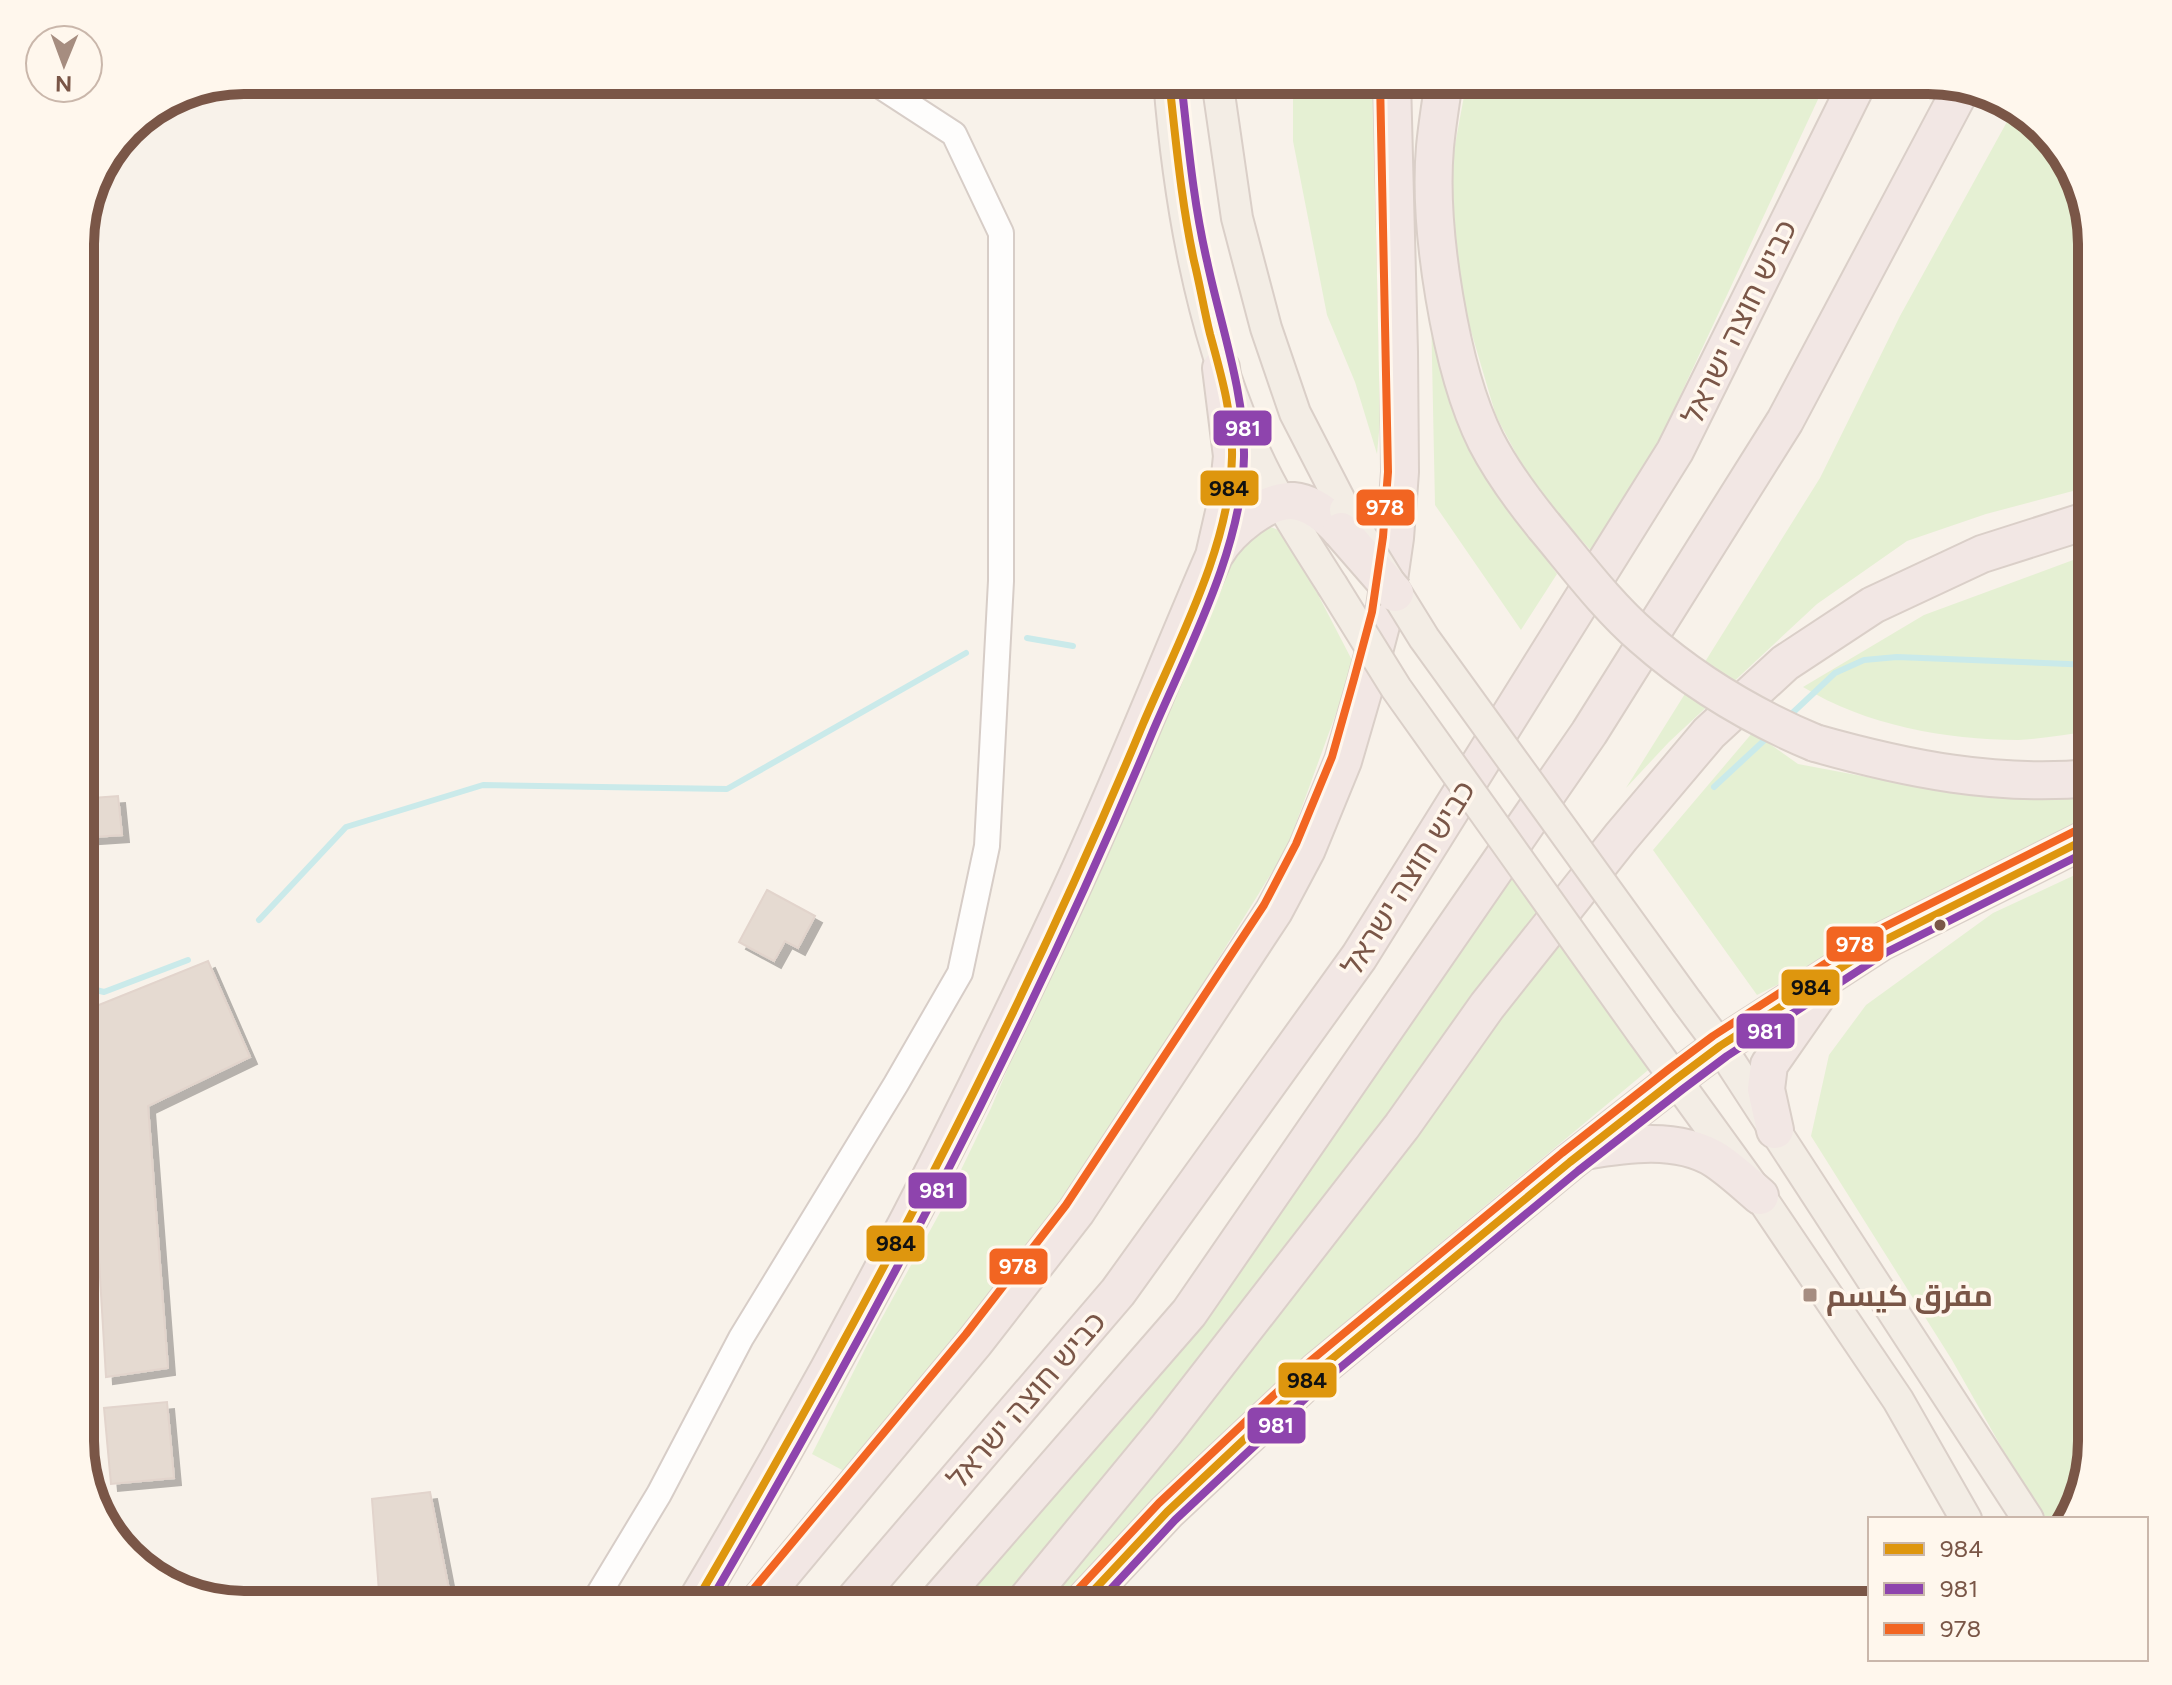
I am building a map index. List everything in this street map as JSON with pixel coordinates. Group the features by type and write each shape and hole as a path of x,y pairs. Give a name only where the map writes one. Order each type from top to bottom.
{"highway":[{"path":"768,1591 975,1342 1076,1212 1266,924 1307,849 1343,761 1366,682 1384,614 1395,538 1400,472 1392,94"},
{"path":"1442,94 1435,150 1437,234 1461,377 1485,438 1508,481 1641,636 1690,675 1766,723 1815,743 1892,764 1972,778 2051,782 2078,779"},
{"name":"כביש חוצה ישראל","path":"862,1591 1118,1292 1359,957 1675,451 1852,94"},
{"name":"כביש חוצה ישראל","path":"947,1591 1189,1313 1589,733 1785,421 1957,97"},
{"path":"1214,556 1228,495 1232,456 1221,368"},
{"path":"702,1591 780,1461 939,1165 1063,909 1224,539 1251,517 1282,502 1296,501 1332,520 1343,521 1395,593"},
{"path":"1034,1591 1166,1430 1289,1272 1402,1126 1516,970 1621,837 1709,733 1785,663 1873,605 1982,554 2078,523"},
{"path":"1093,1591 1167,1512 1316,1372 1583,1151 1676,1079 1720,1046 1881,942 2078,843"},
{"path":"1775,1130 1766,1089 1769,1065 1834,973"},
{"path":"1583,1151 1630,1144 1687,1148 1714,1159 1760,1196"}],"main road":[{"path":"1171,94 1184,214 1210,333 1249,439 1282,502 1396,688 1760,1196 1898,1400 1965,1517"},
{"path":"1219,94 1237,218 1266,328 1295,413 1343,521"},
{"path":"1395,593 1481,718 1720,1046 2027,1517"}],"street":[{"path":"600,1591 659,1494 741,1338 960,973 987,846 1001,581 1001,233 954,134 893,94"}],"green space":[{"path":"1293,94 1374,94 1382,399 1377,454 1355,382 1327,315 1293,141"},
{"path":"1464,94 1820,94 1654,452 1594,554 1535,489 1496,416 1468,321 1451,242 1452,161"},
{"path":"2009,118 2034,138 2058,169 2067,186 2077,224 2078,490 1986,514 1907,541 1817,604 1669,742 1626,788 1820,478 1900,316"},
{"path":"1431,310 1466,445 1557,574 1521,630 1435,505"},
{"path":"1268,526 1286,533 1354,664 1287,848 1132,1098 1042,1230 844,1471 812,1454 867,1345 943,1207 991,1108 1224,559"},
{"path":"2078,558 2078,733 2018,740 1935,733 1907,728 1853,711 1803,687 1924,615"},
{"path":"1753,732 1798,764 1983,797 2056,799 2078,795 2078,835 1757,995 1653,850"},
{"path":"1513,871 1653,1066 1306,1355 1145,1513 1073,1591 963,1591"},
{"path":"2078,874 2078,1441 2075,1471 2057,1517 2041,1517 1952,1360 1811,1136 1829,1055 1866,1005 1993,913"}],"building":[{"path":"118,796 122,835 94,837 94,798"},
{"path":"767,890 815,916 798,948 785,941 774,961 739,942"},
{"path":"208,961 250,1057 148,1106 168,1368 106,1377 94,1177 94,1007"},
{"path":"167,1402 174,1478 111,1484 104,1408"},
{"path":"430,1492 449,1591 379,1591 372,1499"}],"waterway":[{"path":"1027,638 1073,646"},
{"path":"259,920 346,827 483,785 727,789 966,653"},
{"path":"1786,719 1835,673 1864,660 1897,657 2078,664"},
{"path":"1714,787 1770,735"},
{"path":"94,990 104,992 188,960"}],"transit line":[{"name":"984","path":"702,1591 817,1390 934,1172 989,1061 1094,837 1186,627 1212,559 1229,491 1231,426 1189,238 1171,94"},
{"name":"981","path":"716,1591 888,1284 1000,1066 1104,844 1197,632 1224,562 1241,492 1243,433 1236,383 1198,216 1183,94"},
{"name":"978","path":"752,1591 966,1334 1066,1205 1264,905 1296,844 1332,757 1372,612 1383,537 1388,472 1380,94"},
{"name":"978","path":"1077,1591 1159,1503 1308,1363 1562,1153 1669,1069 1713,1036 1874,932 2078,830"},
{"name":"984","path":"1093,1591 1167,1512 1316,1372 1570,1162 1676,1079 1720,1046 1881,942 2078,843"},
{"name":"981","path":"1109,1591 1175,1520 1324,1381 1578,1171 1683,1089 1727,1056 1887,952 2078,856"}],"place":[{"name":"مفرق كيسم","path":"1810,1295"}]}
